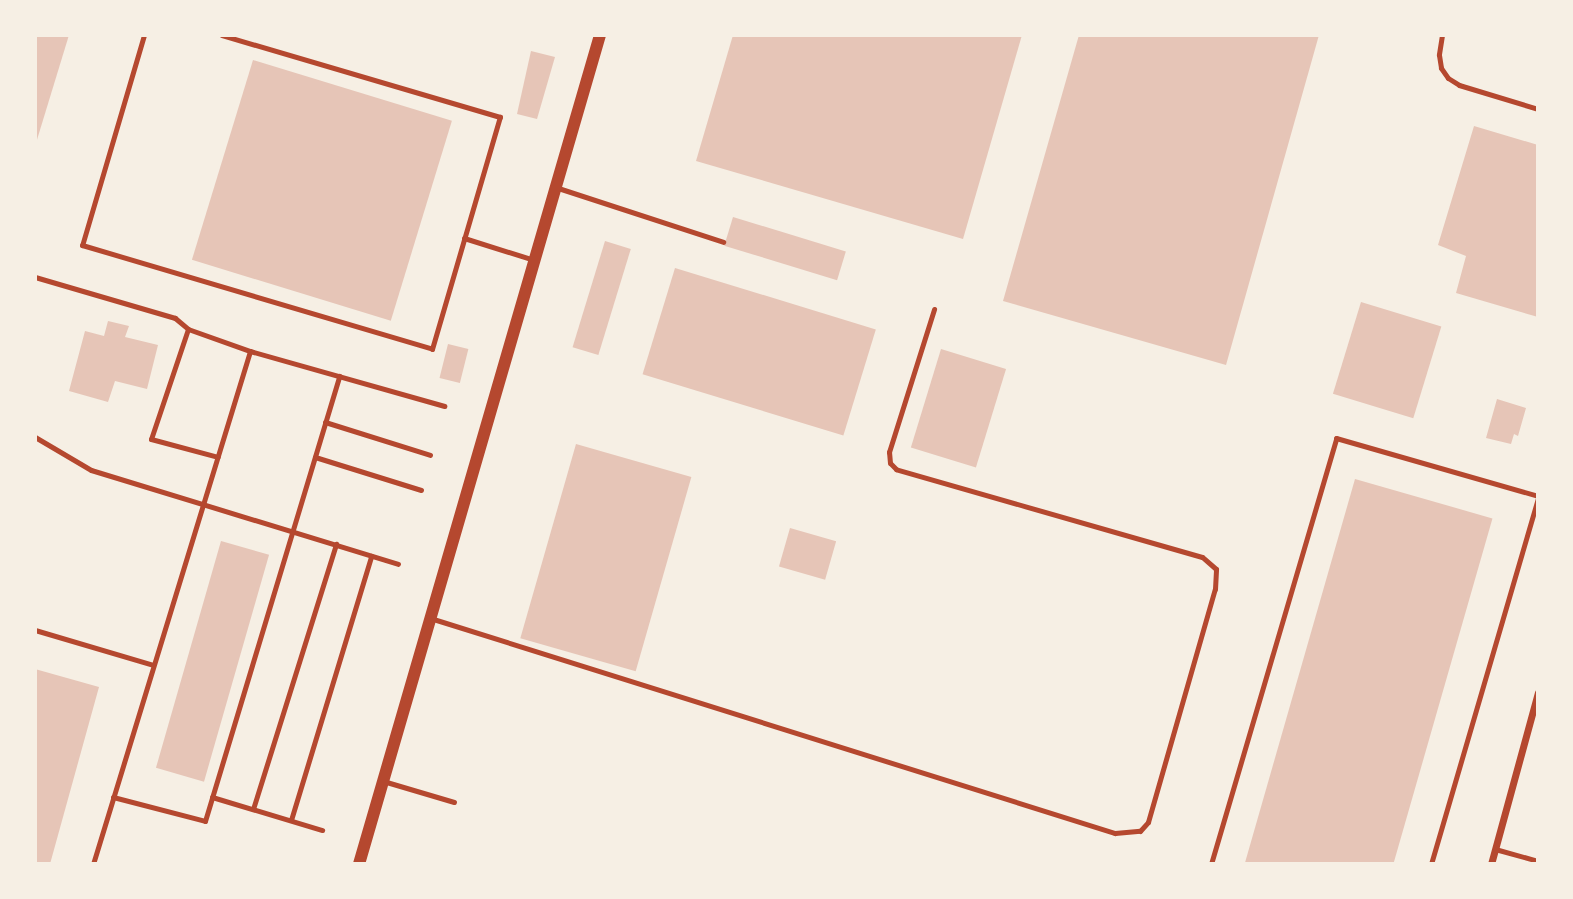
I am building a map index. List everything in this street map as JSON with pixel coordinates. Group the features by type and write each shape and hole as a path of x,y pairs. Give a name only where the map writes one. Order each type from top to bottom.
{"street":[{"path":"359,864 600,35"},
{"path":"1490,864 1538,692"}],"lane":[{"path":"144,35 82,245 432,349 500,117 222,35"},
{"path":"1442,35 1439,55 1441,68 1448,78 1458,85 1538,109"},
{"path":"555,187 723,242"},
{"path":"464,238 534,260"},
{"path":"35,277 175,318 188,329 250,352 444,406"},
{"path":"430,618 1115,833 1140,831 1148,822 1152,809 1215,589 1216,569 1202,557 895,469 890,463 889,452 934,309"},
{"path":"188,329 151,439 218,457"},
{"path":"93,864 250,352"},
{"path":"113,797 205,821 339,376"},
{"path":"325,422 429,455"},
{"path":"35,438 91,470 398,564"},
{"path":"1212,864 1336,438 1538,496 1431,864"},
{"path":"315,457 421,489"},
{"path":"253,809 336,544"},
{"path":"291,820 371,556"},
{"path":"35,630 153,665"},
{"path":"383,781 454,802"},
{"path":"212,797 323,830"},
{"path":"1495,849 1538,861"}],"building":[{"path":"35,35 69,35 36,143 35,142"},
{"path":"733,35 1022,35 963,239 696,161"},
{"path":"1079,35 1319,35 1226,365 1003,301"},
{"path":"531,51 555,57 537,119 517,114"},
{"path":"253,60 452,121 391,321 192,260"},
{"path":"1474,126 1538,145 1538,317 1456,293 1466,256 1438,245"},
{"path":"733,217 846,251 837,280 724,246"},
{"path":"605,241 631,249 598,355 573,347"},
{"path":"675,268 876,329 843,436 643,374"},
{"path":"1361,302 1441,327 1413,418 1333,394"},
{"path":"108,321 129,326 125,337 158,345 147,389 115,381 108,402 69,391 85,331 104,336"},
{"path":"448,344 468,349 460,383 440,378"},
{"path":"941,349 1006,369 976,467 911,447"},
{"path":"1497,399 1526,408 1518,436 1514,434 1511,444 1486,438"},
{"path":"576,444 691,477 636,671 520,638"},
{"path":"1355,479 1492,518 1393,864 1245,864"},
{"path":"790,528 836,541 825,580 779,566"},
{"path":"221,541 269,555 204,782 156,768"},
{"path":"35,669 99,687 50,864 35,864"}]}
